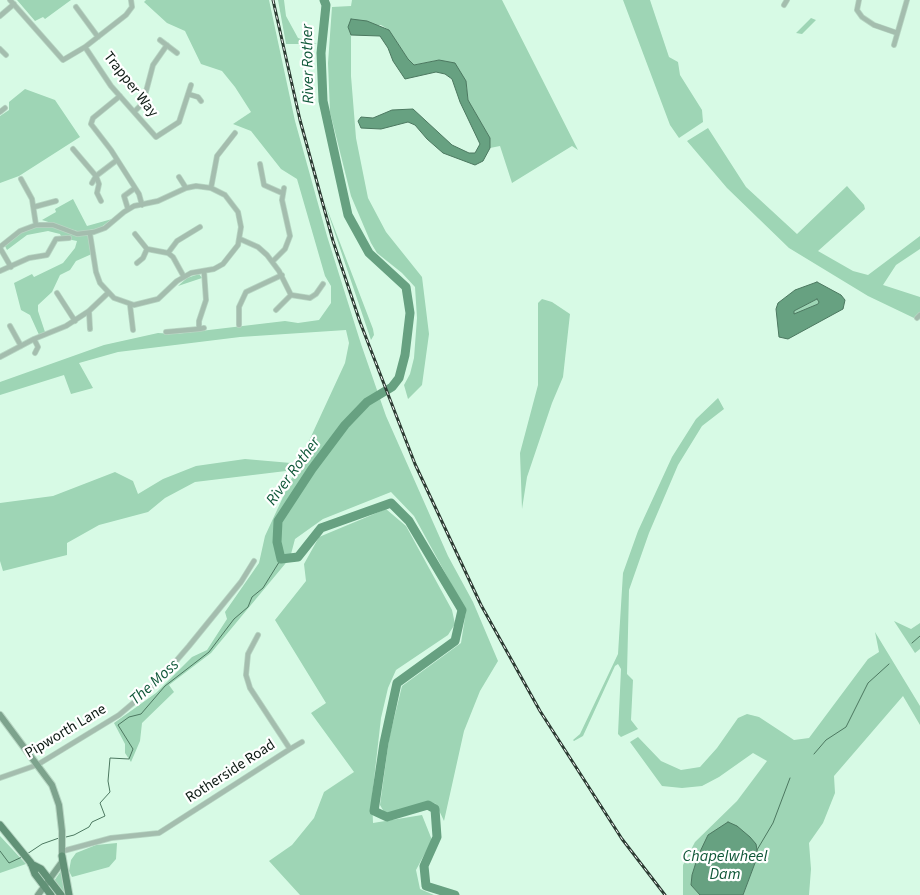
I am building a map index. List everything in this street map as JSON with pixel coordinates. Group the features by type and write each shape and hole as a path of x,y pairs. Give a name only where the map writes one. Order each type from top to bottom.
{"main road":[{"path":"0,715 52,785 57,799 69,895"},
{"path":"0,825 40,874 44,887 50,895"},
{"path":"38,895 60,865 63,854"},
{"path":"31,863 41,869 61,895"},
{"path":"49,880 50,887 55,895"}],"street":[{"path":"10,0 46,43 64,60 85,47 130,11 131,0"},
{"path":"784,5 787,0"},
{"path":"859,0 857,10 862,17 874,25 897,33"},
{"path":"894,45 907,0"},
{"path":"0,16 14,4"},
{"path":"76,7 98,37"},
{"path":"160,40 177,53"},
{"path":"134,112 142,104 153,65 167,45"},
{"name":"Trapper Way","path":"85,47 120,96 156,137 179,122 188,94"},
{"path":"0,49 6,55"},
{"path":"191,85 188,94 198,97 201,101"},
{"path":"120,96 93,118 91,124 118,160 135,188 142,205"},
{"path":"0,112 5,108"},
{"path":"211,188 217,156 235,133"},
{"path":"73,149 96,176 99,184 97,193 100,201"},
{"path":"92,183 96,176 118,160"},
{"path":"260,164 264,185 283,191 282,200 290,236 285,249 273,261"},
{"path":"179,177 186,188"},
{"path":"21,178 34,207 36,225"},
{"path":"128,209 124,196 135,188"},
{"path":"11,266 0,248 20,231 36,225 53,225 77,234 90,234 105,228 128,209 165,199 186,188 211,188 225,195 235,207 240,222 240,240 228,260 218,267 184,277 158,299 142,304 130,305 114,298 108,293 98,278 90,234"},
{"path":"34,207 56,201"},
{"path":"168,253 177,240 200,227"},
{"path":"135,234 147,248 168,253 176,261 184,277"},
{"path":"0,271 29,258 47,255 56,239 69,238"},
{"path":"240,240 258,247 273,261 282,275 291,296"},
{"path":"137,262 143,258 147,248"},
{"path":"166,332 202,328 199,316 206,300 204,271"},
{"path":"239,325 239,307 246,292 282,275"},
{"path":"276,310 291,296 310,298 316,294 322,284"},
{"path":"57,293 75,321"},
{"path":"0,357 34,339 58,331 75,321 90,311 108,293"},
{"path":"130,305 133,330"},
{"path":"90,311 90,328"},
{"path":"10,326 21,346"},
{"path":"34,339 38,347 35,353"},
{"name":"Pipworth Lane","path":"0,778 37,765 119,715 158,682 241,582 254,561"},
{"name":"Rotherside Road","path":"63,854 110,838 159,832 290,749 250,688 246,675 248,654 258,635"},
{"path":"290,749 302,742"}],"shaded area":[{"path":"17,0 71,0 45,19 43,17 35,21"},
{"path":"146,0 269,0 295,121 327,236 361,344 386,416 448,556 473,602 498,661 480,691 464,731 444,821 436,804 429,801 390,813 384,812 380,805 389,739 402,686 461,643 466,611 414,516 391,492 323,519 295,539 290,558 211,653 169,685 174,692 142,723 140,741 131,762 125,753 125,744 114,723 156,693 192,657 207,650 227,619 225,612 259,563 265,536 345,363 349,343 346,330 240,337 118,352 79,363 93,388 71,394 64,375 0,395 0,382 104,345 158,333 175,334 285,321 298,323 319,320 331,303 331,286 325,276 297,179 281,169 251,131 233,124 251,112 235,87 222,71 201,64 185,31 167,23 144,2"},
{"path":"278,0 284,0 286,16 298,38 317,44 286,44"},
{"path":"352,0 502,0 578,150 572,146 512,183 500,146 490,148 490,138 468,100 466,81 438,60 414,65 389,30 381,25 348,27 351,35 351,76 356,138 368,198 386,232 422,277 429,334 422,385 408,399 404,385 410,374 414,358 417,318 415,287 402,273 377,253 371,243 351,196 330,112 328,63 332,7 351,6"},
{"path":"623,0 650,0 669,57 678,62 680,75 702,110 703,122 679,138 670,125"},
{"path":"811,18 816,20 802,34 796,33"},
{"path":"25,89 55,100 80,137 19,176 0,183 0,116 9,110 9,102"},
{"path":"708,128 746,187 797,234 847,186 864,205 865,209 818,251 853,271 868,275 920,236 920,249 896,265 883,285 920,297 920,312 914,318 868,296 789,248 727,188 687,141"},
{"path":"73,199 87,226 112,219 100,228 80,232 42,220 56,212 55,209"},
{"path":"324,201 373,329 374,335 371,340"},
{"path":"44,224 67,231 90,234 94,253 76,261 70,270 60,275 52,292 38,305 38,311 46,335 40,337 30,315 21,310 14,283 32,274 34,277 63,263 75,248 77,241 62,238 60,234 48,231 27,235 7,250 4,244 16,233"},
{"path":"199,274 202,278 178,286 187,278"},
{"path":"542,299 552,302 570,314 563,377 552,403 527,477 522,509 520,453 538,385 538,303"},
{"path":"817,299 818,304 794,315 794,311"},
{"path":"718,398 724,409 702,426 678,465 649,533 629,590 627,674 633,680 631,720 638,729 621,737 618,734 621,669 618,664 615,666 583,736 574,741 580,734 618,654 623,573 638,531 672,457 696,419"},
{"path":"245,459 291,463 286,471 195,482 165,498 148,512 99,525 67,543 67,555 3,571 0,561 0,503 53,496 115,472 133,481 138,494 163,479 196,466"},
{"path":"386,509 406,526 452,610 455,624 448,635 396,670 388,688 381,718 372,797 373,823 422,815 432,840 416,870 420,889 434,895 300,895 269,861 292,845 314,818 324,792 354,772 311,713 326,703 275,620 306,581 304,564 319,537"},
{"path":"894,621 911,629 920,623 920,649 915,653"},
{"path":"875,632 920,706 920,725 903,696 834,776 835,793 823,823 809,843 811,869 809,895 743,895 758,855 708,835 692,875 691,885 700,895 683,895 683,865 695,842 737,801 767,761 753,753 719,777 702,786 682,788 662,786 630,742 638,737 661,761 681,770 700,767 717,748 738,718 747,714 759,717 794,740 809,738 868,659 879,652"},
{"path":"0,836 26,864 0,873"},
{"path":"117,843 116,859 109,867 72,877 69,871 71,860 76,853 96,845"},
{"path":"63,868 67,895 54,881"}],"water":[{"path":"351,19 367,21 389,30 414,65 439,60 455,63 466,81 468,100 490,138 490,148 483,161 475,165 443,153 415,125 408,122 381,129 361,128 358,121 361,117 373,118 392,110 413,109 452,145 469,153 475,153 480,144 460,102 452,79 445,74 436,72 405,79 380,36 351,35 348,27"},
{"path":"817,282 841,295 845,300 843,309 788,339 779,337 776,309 778,303 795,290","holes":["817,299 818,304 794,314 794,311"]},
{"name":"Chapelwheel Dam","path":"728,822 737,826 756,844 758,855 743,895 700,895 691,885 698,856 708,835"}],"waterway":[{"name":"River Rother","path":"324,0 326,5 321,53 323,101 348,215 369,253 406,287 410,313 405,355 399,378 392,387 367,402 345,425 312,469 278,521 277,542 281,559 298,557 321,528 391,503 409,521 462,610 455,641 397,683 384,743 374,811 387,817 428,805 435,809 437,837 424,866 426,886 455,895"},
{"name":"The Moss","path":"66,837 89,827 92,822 105,816 100,803 110,792 108,781 110,758 129,759 133,749 118,725 129,717 141,714 165,686 209,652 234,619 248,607 252,597 263,588 281,559"},
{"path":"912,643 920,636"},
{"path":"814,754 826,740 846,727 868,683 889,664"},
{"path":"757,850 773,823 790,778"},
{"name":"The Moss","path":"27,854 42,844 59,838"},
{"name":"The Moss","path":"0,851 9,863 22,857"}],"railway":[{"path":"273,0 300,120 333,241 360,322 415,464 481,605 540,711 622,839 665,895"}]}
